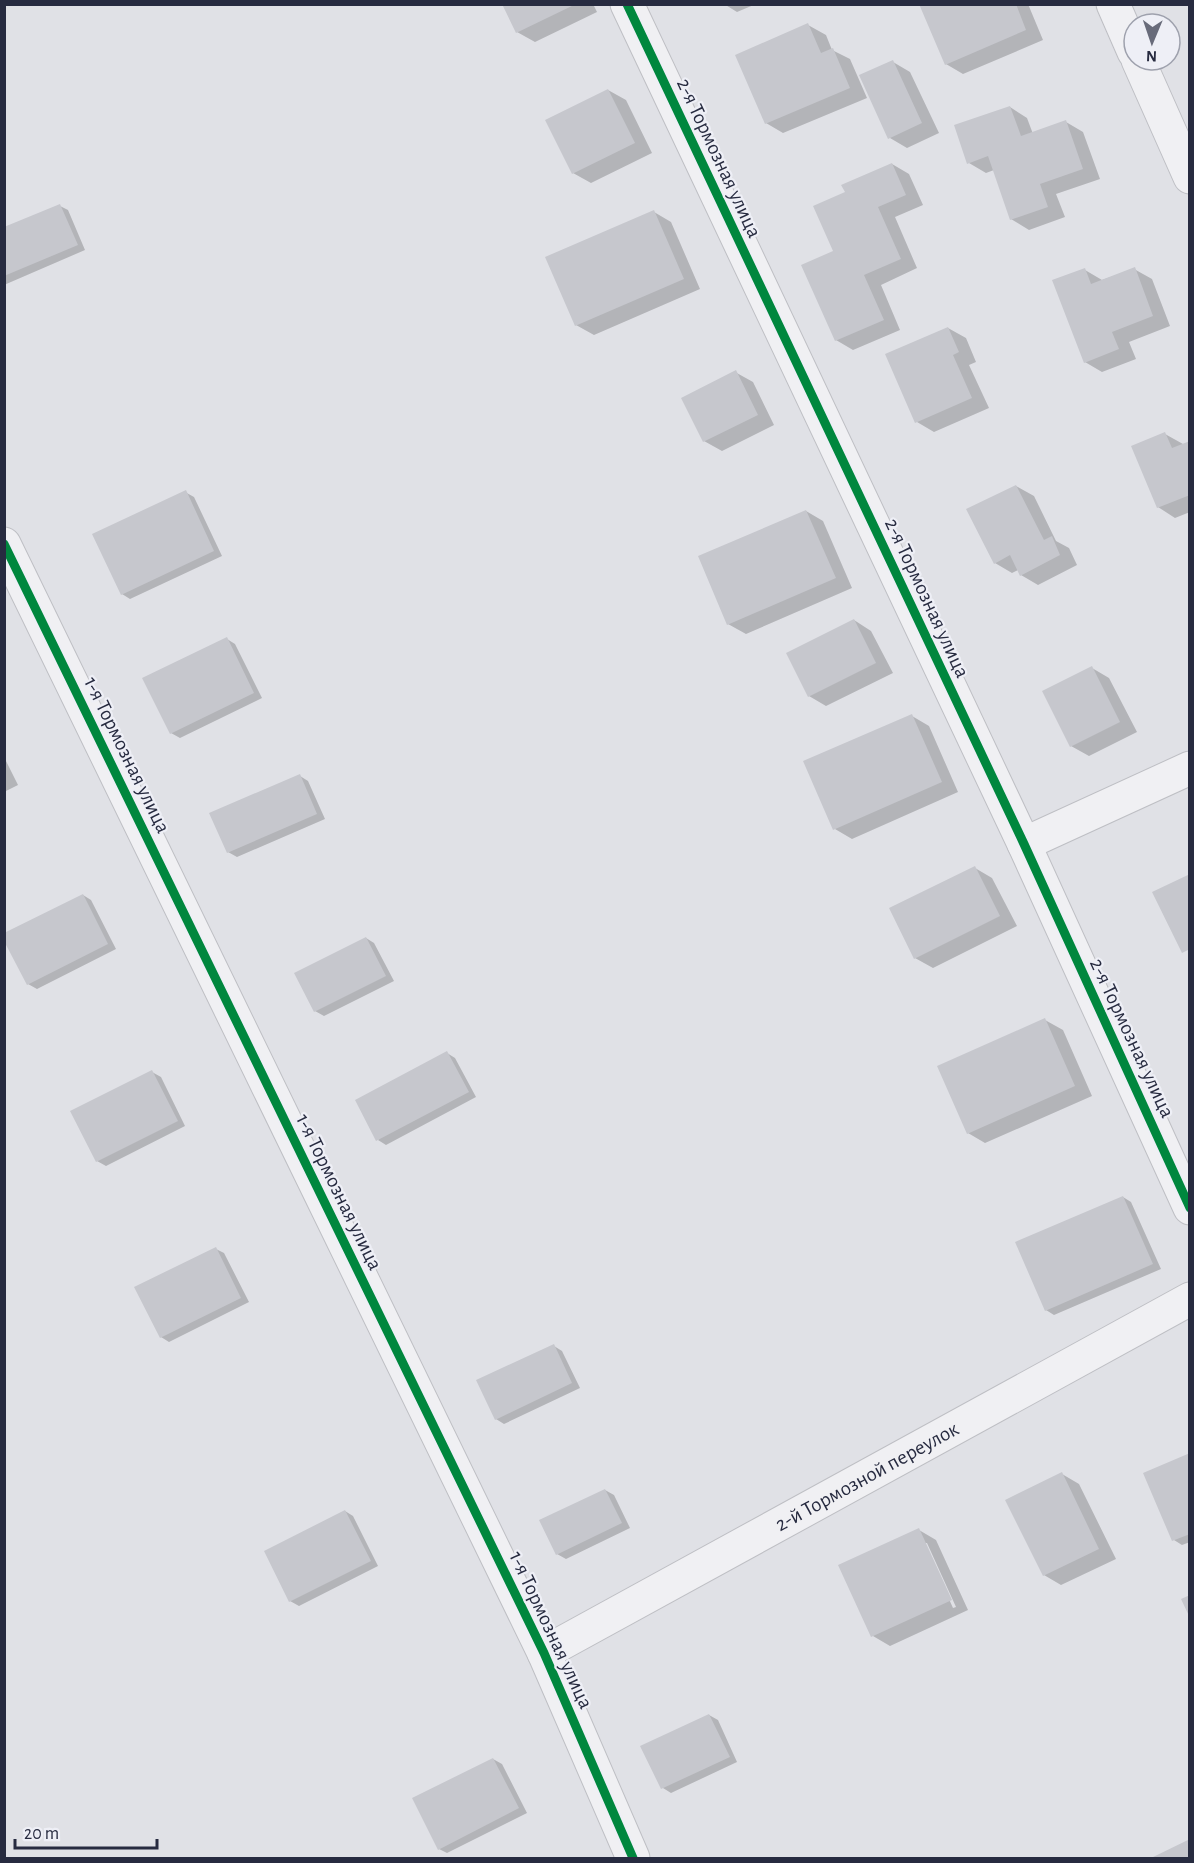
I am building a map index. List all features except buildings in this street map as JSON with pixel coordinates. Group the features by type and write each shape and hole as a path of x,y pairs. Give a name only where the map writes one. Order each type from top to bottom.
{"street":[{"name":"2-я Тормозная улица","path":"627,4 1023,844 1190,1208"},
{"path":"1113,4 1122,25"},
{"path":"1143,72 1190,177"},
{"name":"1-я Тормозная улица","path":"4,544 544,1653 633,1858"},
{"path":"1023,844 1190,768"},
{"name":"2-й Тормозной переулок","path":"544,1653 1190,1299"}],"cycle path":[{"path":"627,4 1024,844 1190,1208"},
{"path":"4,544 544,1653 633,1858"}]}
